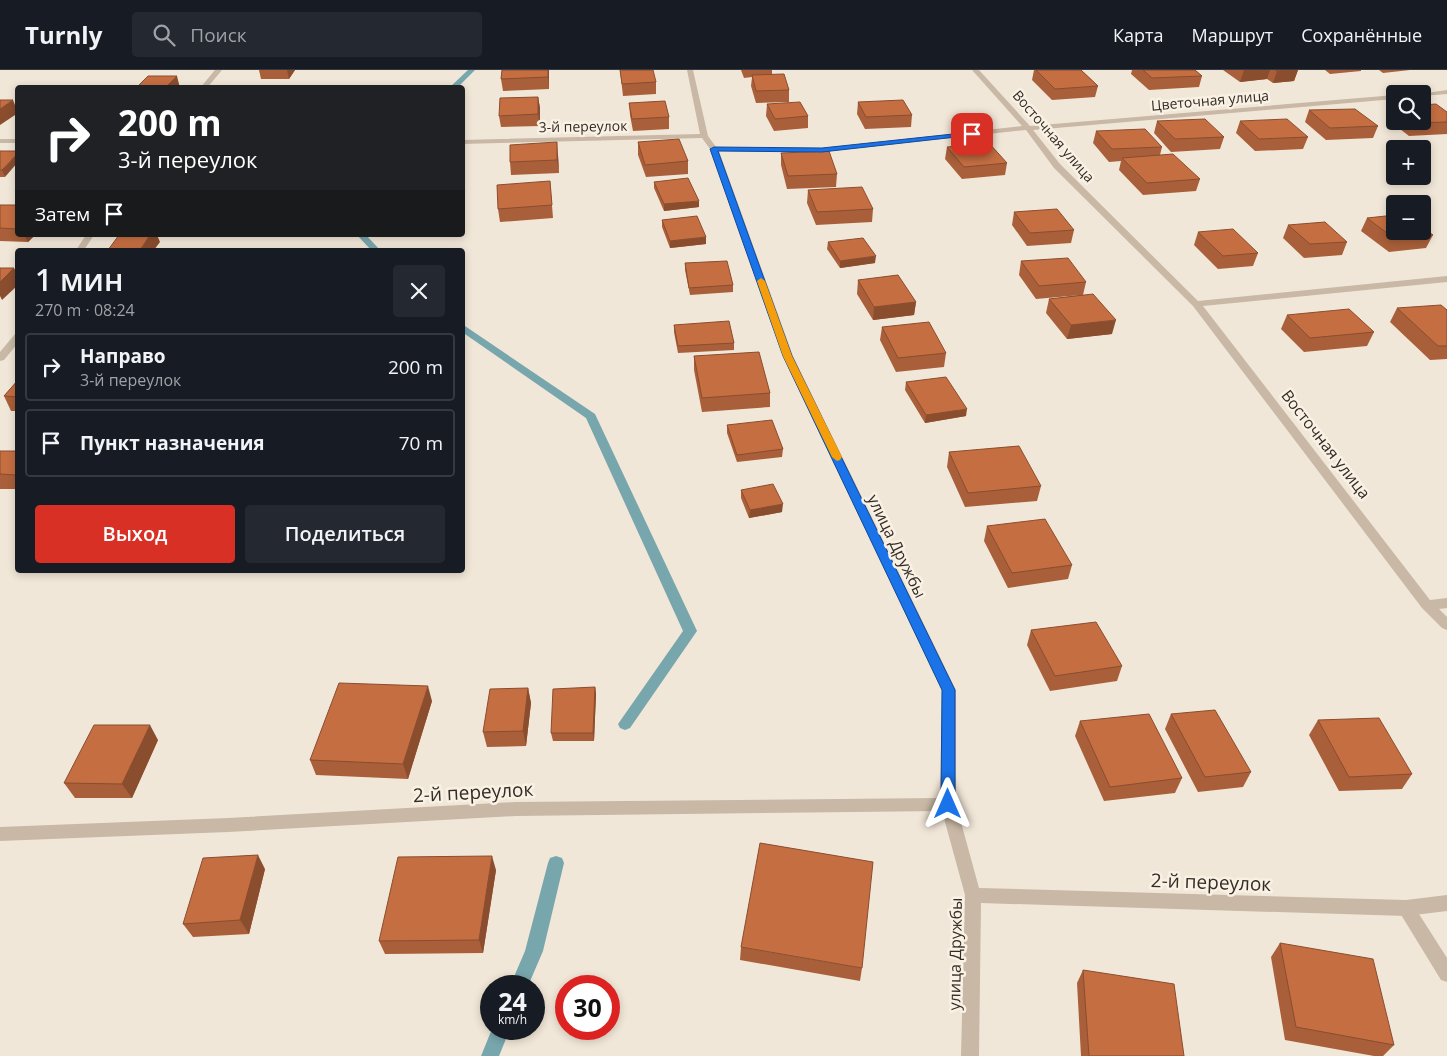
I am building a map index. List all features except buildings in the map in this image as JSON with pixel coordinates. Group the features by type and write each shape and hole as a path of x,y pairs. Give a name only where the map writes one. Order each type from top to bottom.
{"street":[{"path":"206,85 219,70"},
{"name":"улица Дружбы","path":"690,70 704,136 714,149 788,356 949,690 948,804 973,895 970,1056"},
{"name":"Восточная улица","path":"975,70 1028,128 1057,166 1196,304 1427,605 1447,625"},
{"path":"1431,93 1447,92"},
{"name":"Цветочная улица","path":"1028,128 1386,98"},
{"path":"714,149 822,150 1028,128"},
{"name":"3-й переулок","path":"465,142 704,136"},
{"path":"0,141 15,141"},
{"path":"81,248 89,237"},
{"path":"1196,304 1447,279"},
{"path":"0,358 15,340"},
{"path":"1427,605 1447,603"},
{"name":"2-й переулок","path":"0,834 228,825 516,809 948,804"},
{"name":"2-й переулок","path":"973,895 1406,908 1447,903"},
{"path":"1406,908 1447,974"}],"waterway":[{"path":"455,85 472,70"},
{"path":"363,237 374,248"},
{"path":"465,329 591,416 690,631 625,724"},
{"path":"524,975 534,951 556,863"},
{"path":"490,1056 497,1040"}],"slow traffic":[{"path":"761,281 788,356 837,457"}],"route":[{"path":"948,804 949,690 788,356 714,149 822,150 972,134"}]}
